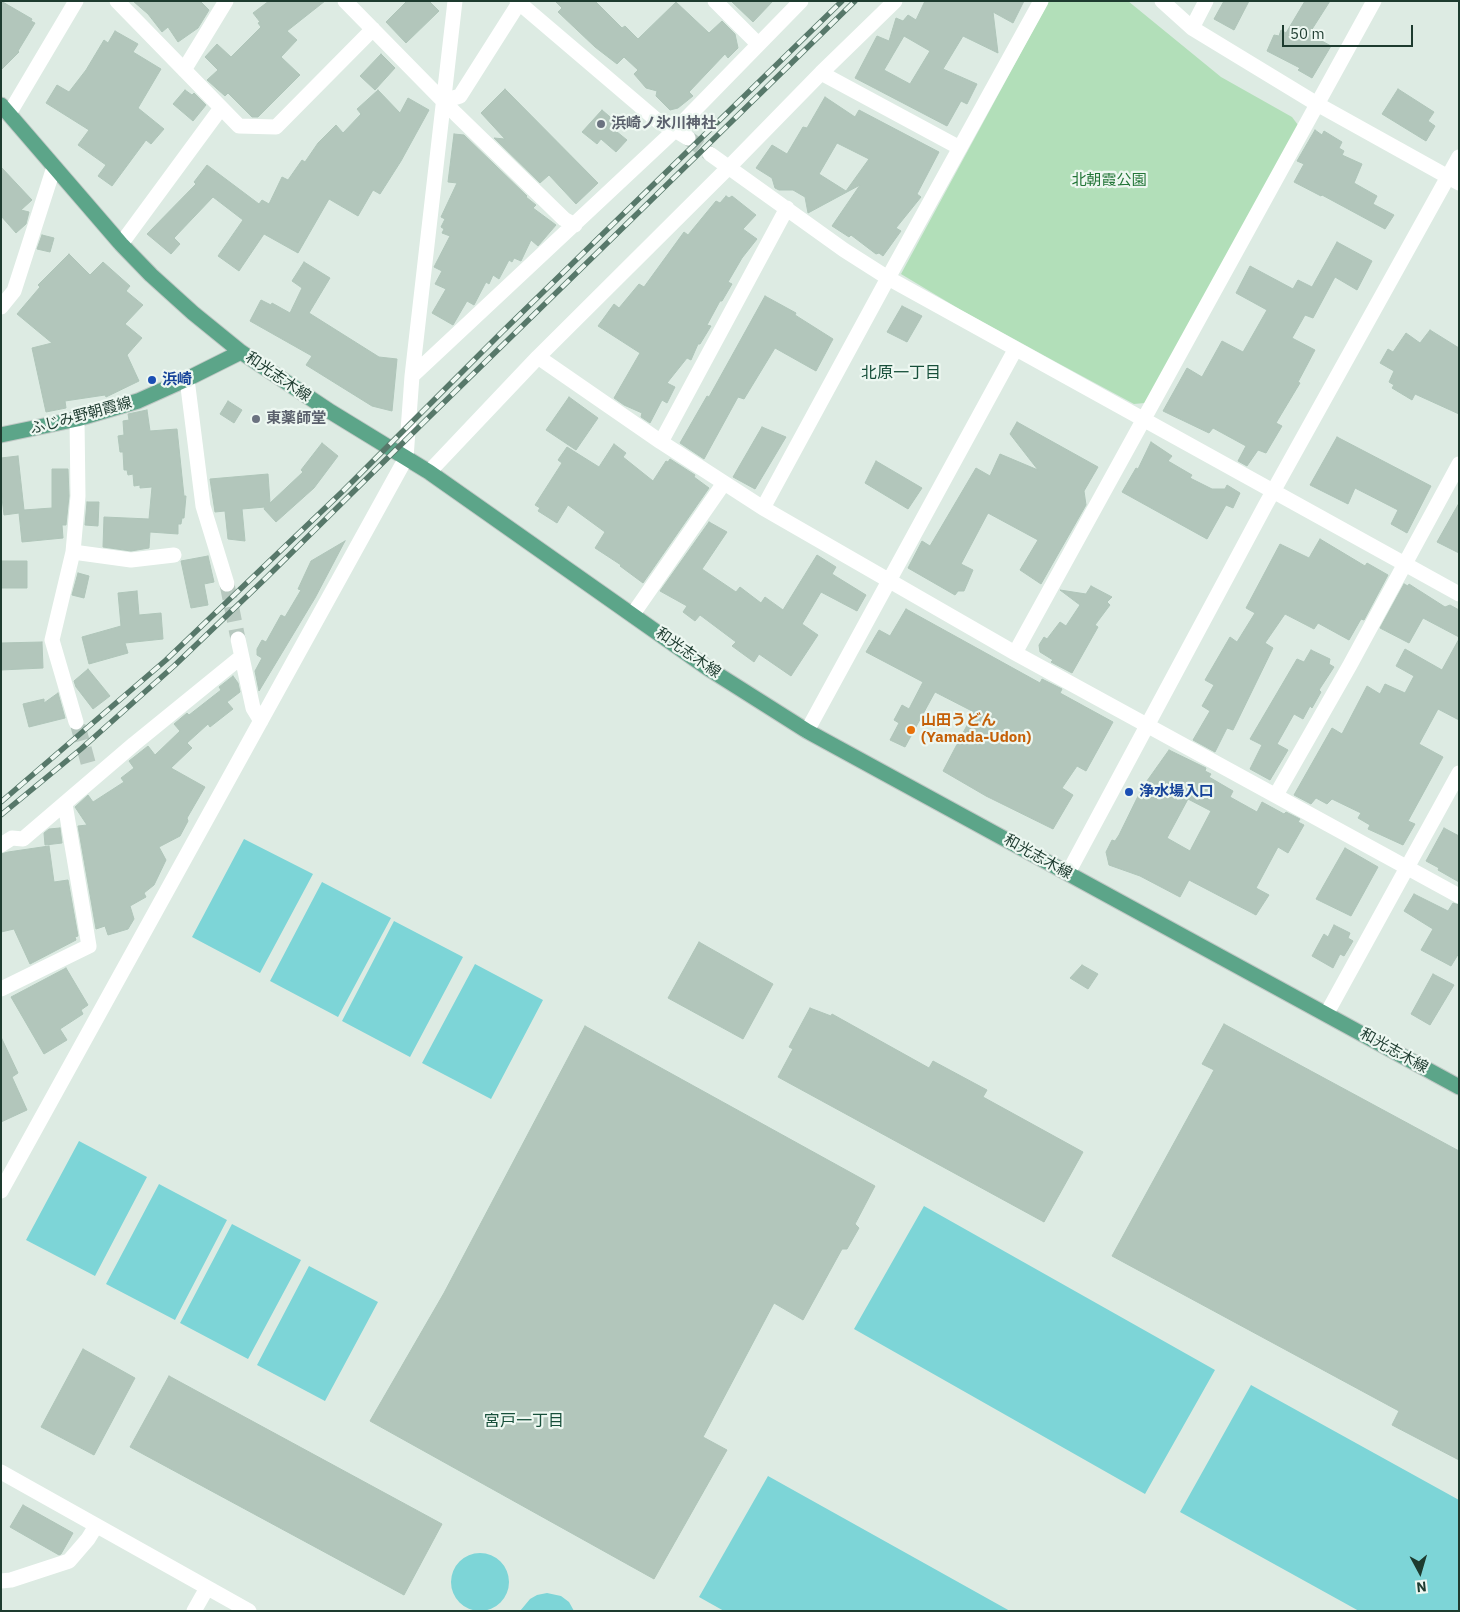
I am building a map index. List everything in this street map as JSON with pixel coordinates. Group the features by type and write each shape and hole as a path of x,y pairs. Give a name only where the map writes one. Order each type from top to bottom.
{"main road":[{"name":"和光志木線","path":"5,109 121,244 165,288 241,352 331,412 429,472 709,669 807,732 1459,1087"},
{"name":"ふじみ野朝霞線","path":"1,436 77,419 138,401 241,352"}],"street":[{"path":"5,109 76,1"},
{"path":"117,1 239,126 276,127 373,29"},
{"path":"184,70 226,1"},
{"path":"345,1 564,219 575,225"},
{"path":"1,1191 406,458 412,376 455,1"},
{"path":"715,1 758,44"},
{"path":"412,376 575,225 681,134 758,44 801,1"},
{"path":"429,472 538,357 895,1"},
{"path":"764,508 1041,1"},
{"path":"1162,1 1192,28 1317,104 1454,180"},
{"path":"1192,28 1206,1"},
{"path":"1015,653 1374,1"},
{"path":"444,101 460,96 518,2 659,122 681,134"},
{"path":"821,73 960,148"},
{"path":"121,244 221,108"},
{"path":"710,154 844,250 888,278 1015,350 1459,594"},
{"path":"1068,873 1273,491 1454,180 1459,157"},
{"path":"1,307 14,291 54,166"},
{"path":"661,442 787,208"},
{"path":"807,732 888,580 1015,350"},
{"path":"538,357 661,442 764,508 1015,653 1459,896"},
{"path":"187,379 202,506 227,584"},
{"path":"76,722 52,640 73,552 78,496 77,419"},
{"path":"1276,795 1350,665 1459,464"},
{"path":"633,614 724,483"},
{"path":"73,552 131,560 174,555"},
{"path":"238,640 253,708 262,721"},
{"path":"1,845 12,838 23,839 65,804 90,774 241,657"},
{"path":"1327,1014 1459,773"},
{"path":"1,989 89,946 65,804"},
{"path":"1,1472 249,1611"},
{"path":"1,1581 11,1580 69,1561 88,1539 96,1526"},
{"path":"194,1611 207,1588"}],"green space":[{"name":"北朝霞公園","path":"1049,1 1128,1 1221,77 1292,117 1298,125 1145,403 1134,404 961,310 901,274"}],"water":[{"path":"244,839 313,874 260,973 192,937"},
{"path":"322,882 391,918 338,1017 270,981"},
{"path":"394,921 463,957 410,1057 342,1021"},
{"path":"475,964 543,1000 491,1099 422,1063"},
{"path":"79,1141 147,1177 95,1276 26,1240"},
{"path":"159,1184 227,1220 175,1320 106,1284"},
{"path":"924,1206 1215,1370 1145,1494 854,1329"},
{"path":"232,1224 301,1260 248,1359 180,1323"},
{"path":"309,1266 378,1302 325,1401 257,1365"},
{"path":"1251,1385 1459,1500 1459,1611 1359,1611 1180,1512"},
{"path":"768,1476 1010,1611 724,1611 699,1597"},
{"path":"474,1553 486,1553 501,1561 509,1576 509,1588 501,1603 486,1611 474,1611 459,1603 451,1588 451,1576 459,1561"},
{"path":"547,1593 561,1596 569,1602 574,1611 520,1611 530,1599"}],"building":[{"path":"1,1 32,19 31,21 35,23 19,52 1,70"},
{"path":"133,1 200,1 209,10 198,28 178,42 168,27 162,32 148,14"},
{"path":"269,1 325,1 287,31 297,40 281,57 300,75 258,117 252,117 228,93 225,96 207,80 218,70 205,57 217,44 231,57 261,27 258,23 260,22 253,13"},
{"path":"407,1 429,1 439,11 406,43 386,22"},
{"path":"555,1 595,1 622,28 625,26 638,39 676,2 709,33 722,21 735,34 738,48 728,58 725,54 689,92 693,96 678,108 670,110 656,96 657,91 646,88 634,74 638,70 624,57 617,64 595,47 558,12 562,8"},
{"path":"731,1 773,1 753,22"},
{"path":"925,1 1024,1 1013,23 993,12 998,53 963,36 943,69 977,84 967,104 961,101 947,126 855,78 877,36 889,41 896,18 903,21 908,15 916,20","holes":["904,36 930,51 910,84 884,70"]},
{"path":"1224,1 1249,1 1234,30 1214,19"},
{"path":"1305,1 1330,1 1309,34 1331,46 1312,78 1298,70 1300,68 1267,51 1274,35 1279,36 1281,30 1286,33"},
{"path":"115,31 138,44 133,52 161,69 138,108 164,129 151,144 146,140 112,186 98,176 106,165 78,145 89,130 46,103 57,85 69,92 86,70 104,40 108,43"},
{"path":"381,54 395,68 375,90 360,76"},
{"path":"505,89 598,183 576,204 549,175 540,183 494,138 505,139 481,113"},
{"path":"1398,89 1434,112 1428,121 1435,126 1426,141 1382,114"},
{"path":"185,90 192,95 194,93 206,105 193,121 173,104"},
{"path":"378,90 400,113 408,98 429,110 401,161 380,194 373,190 358,216 329,199 298,253 264,234 239,271 218,256 243,220 213,197 174,238 180,244 171,254 147,234 196,184 194,182 207,165 259,204 262,200 269,204 282,177 288,180 302,160 305,162 318,143 336,125 343,133 361,114 357,109"},
{"path":"825,97 855,117 859,110 939,152 917,194 921,197 896,228 901,231 883,256 879,253 876,254 851,235 849,237 832,226 860,185 808,213 805,197 793,190 779,190 775,188 772,178 756,168 772,145 787,154 803,127 807,128","holes":["837,143 869,159 846,191 819,174"]},
{"path":"602,110 616,122 611,127 627,140 616,152 601,139 597,144 582,132"},
{"path":"1315,130 1322,135 1324,131 1342,142 1339,148 1344,151 1342,155 1362,164 1354,183 1377,196 1373,204 1394,215 1385,229 1294,182 1304,164 1297,161"},
{"path":"454,134 464,135 536,205 533,208 556,225 538,246 531,240 521,261 514,258 512,262 509,260 499,279 493,275 489,284 486,282 474,305 467,301 453,325 432,313 446,289 435,284 442,271 434,267 450,236 442,233 444,229 441,227 445,219 441,217 457,183 448,182"},
{"path":"1,167 32,200 21,210 29,212 26,224 16,233 1,216"},
{"path":"726,196 729,198 732,196 756,215 743,229 757,239 742,258 728,282 732,284 707,325 711,326 700,344 698,344 691,360 687,358 667,383 675,387 667,403 662,400 650,423 641,417 642,413 614,398 640,353 598,326 614,304 619,308 639,284 644,287 684,232 688,235 716,201 720,203"},
{"path":"42,235 54,238 50,252 37,249"},
{"path":"1337,242 1372,261 1357,290 1335,277 1313,318 1305,315 1292,338 1315,350 1298,382 1300,383 1276,423 1282,426 1266,453 1258,450 1247,466 1238,461 1246,446 1213,428 1209,433 1163,411 1187,368 1202,377 1222,341 1243,352 1267,310 1236,293 1250,266 1293,289 1298,280 1312,287"},
{"path":"69,254 90,275 103,262 130,286 126,291 143,305 125,324 142,338 127,355 139,381 106,397 105,395 65,401 66,408 46,412 32,348 52,343 17,314 40,287 38,285"},
{"path":"304,262 330,278 309,313 379,357 397,359 392,411 372,406 306,365 312,356 250,321 261,300 271,305 272,303 290,313 302,288 292,281"},
{"path":"765,296 796,313 795,315 833,339 816,371 775,348 744,399 738,397 704,459 680,443 707,396 709,397"},
{"path":"902,306 922,316 907,342 887,332"},
{"path":"1430,330 1459,348 1459,414 1415,394 1412,400 1392,388 1394,385 1389,382 1394,371 1380,363 1388,349 1393,352 1406,333 1420,343"},
{"path":"569,397 598,418 576,450 546,430"},
{"path":"228,401 242,410 234,423 220,414"},
{"path":"147,410 150,431 177,429 184,496 186,496 184,518 182,518 181,524 178,524 178,534 150,532 149,548 131,551 103,547 104,517 149,519 152,487 140,488 140,485 134,486 133,474 128,475 127,470 124,470 123,452 120,452 118,436 124,435 123,421 129,420 128,414"},
{"path":"1017,422 1098,467 1084,491 1086,505 1041,584 1020,570 1038,540 988,513 961,564 973,570 964,591 958,591 955,595 908,568 922,541 930,546 976,468 990,476 1000,454 1038,470 1010,434"},
{"path":"762,427 786,437 755,489 733,477"},
{"path":"1337,437 1431,486 1407,533 1391,524 1398,510 1355,488 1348,504 1310,485"},
{"path":"1151,442 1172,456 1168,461 1192,475 1190,478 1212,489 1225,489 1227,485 1240,493 1233,508 1226,505 1207,539 1122,492 1136,468 1138,469"},
{"path":"322,443 338,456 314,488 276,522 264,509 265,507 242,509 245,541 228,539 225,511 215,512 210,479 268,474 270,503 303,472 301,470"},
{"path":"614,444 626,453 623,457 653,481 666,461 668,462 670,459 695,475 694,477 709,488 643,583 621,565 595,548 605,532 568,505 557,523 538,511 540,508 535,505 562,463 558,460 567,447 599,467"},
{"path":"18,456 24,510 52,508 52,469 68,469 69,496 66,525 62,525 63,538 22,542 19,513 4,515 1,489 1,458"},
{"path":"876,461 922,488 908,509 865,483"},
{"path":"87,502 99,502 98,526 85,525"},
{"path":"1459,503 1459,553 1437,542"},
{"path":"709,522 727,532 702,569 736,592 740,587 761,603 765,597 783,610 817,555 836,567 832,574 866,595 857,611 821,592 802,624 818,635 791,676 759,654 754,662 732,646 736,642 700,615 695,621 683,612 687,606 660,591"},
{"path":"1320,539 1365,566 1367,563 1388,575 1364,620 1361,619 1349,640 1318,623 1314,629 1285,614 1265,643 1273,648 1233,730 1227,728 1215,752 1193,740 1210,711 1202,706 1214,685 1205,680 1230,637 1237,642 1255,613 1246,608 1280,544 1309,558"},
{"path":"345,541 315,598 259,691 255,671 262,658 257,655 257,649 262,640 266,642 281,615 285,617 301,590 298,589 311,561"},
{"path":"208,556 214,582 204,584 208,605 191,608 181,561"},
{"path":"1,561 27,561 27,588 1,588"},
{"path":"78,573 89,576 84,598 72,595"},
{"path":"1404,584 1408,586 1409,584 1445,607 1450,605 1459,610 1459,637 1423,618 1409,643 1380,628"},
{"path":"1091,586 1112,597 1107,602 1110,605 1095,625 1098,627 1072,673 1051,662 1053,660 1040,652 1039,645 1044,637 1047,639 1060,622 1066,626 1080,605 1060,590 1086,594"},
{"path":"137,591 139,615 161,613 163,639 125,643 128,653 89,664 82,637 121,626 118,593"},
{"path":"906,609 1040,683 1042,679 1062,689 1060,693 1113,722 1086,771 1077,766 1062,788 1073,795 1053,829 986,796 943,771 974,712 935,692 905,747 890,740 899,723 894,720 902,705 909,709 923,682 866,652 879,630 890,636"},
{"path":"1459,639 1459,720 1438,709 1419,744 1443,757 1408,821 1415,824 1403,845 1368,829 1370,825 1358,818 1361,813 1332,799 1327,804 1316,798 1311,804 1294,795 1332,728 1342,734 1367,686 1380,694 1385,684 1405,693 1414,676 1396,666 1405,649 1442,670"},
{"path":"42,642 43,668 1,670 1,643"},
{"path":"1311,650 1330,659 1329,664 1334,667 1319,690 1321,692 1312,708 1310,706 1303,719 1294,714 1277,744 1288,750 1270,780 1250,769 1262,745 1250,739 1297,659 1304,662"},
{"path":"88,669 110,696 93,709 76,687 74,681"},
{"path":"233,676 238,683 240,692 227,702 233,709 210,727 208,724 187,743 192,748 171,768 205,787 187,818 188,821 180,836 159,847 166,860 154,885 144,893 146,897 130,906 134,919 128,929 108,935 105,926 96,929 78,826 87,825 75,807 88,795 93,802 124,782 121,778 134,768 129,761 148,746 155,755 180,731 174,724 221,690 219,687"},
{"path":"58,693 65,718 29,727 23,704 44,699 44,703"},
{"path":"1169,750 1206,768 1205,771 1211,774 1209,777 1233,791 1230,797 1257,812 1262,802 1284,814 1286,812 1300,819 1298,822 1304,825 1288,853 1278,847 1256,888 1269,895 1256,915 1189,880 1180,897 1140,876 1109,865 1106,852 1112,840 1115,841 1119,835 1142,788","holes":["1188,799 1211,811 1190,851 1167,838"]},
{"path":"60,828 62,843 45,845 44,833 49,829"},
{"path":"1444,828 1459,836 1459,882 1426,861"},
{"path":"49,846 54,882 68,880 78,936 75,937 76,940 30,964 14,929 1,932 1,854"},
{"path":"1345,848 1378,867 1351,916 1316,899"},
{"path":"1414,894 1448,911 1453,903 1459,905 1459,953 1451,966 1421,950 1433,929 1404,911"},
{"path":"1334,925 1350,933 1348,938 1353,941 1344,956 1340,954 1333,968 1312,956 1324,934 1328,937"},
{"path":"699,942 773,984 743,1039 668,998"},
{"path":"1082,965 1098,974 1088,989 1070,978"},
{"path":"66,968 88,1005 81,1010 83,1014 60,1029 67,1040 44,1054 11,997"},
{"path":"1433,974 1454,985 1430,1025 1411,1014"},
{"path":"810,1008 831,1016 832,1014 929,1068 933,1061 987,1090 983,1097 1083,1152 1044,1222 778,1077 793,1049 789,1047"},
{"path":"1224,1024 1459,1151 1459,1460 1392,1425 1399,1411 1112,1256 1214,1070 1202,1064"},
{"path":"585,1026 875,1186 855,1224 859,1228 847,1249 842,1249 803,1320 774,1303 703,1437 727,1450 654,1579 370,1421 444,1293"},
{"path":"1,1037 18,1073 12,1077 27,1110 1,1122"},
{"path":"83,1349 135,1378 94,1455 41,1427"},
{"path":"169,1376 442,1524 404,1595 130,1447"},
{"path":"23,1505 73,1533 61,1554 59,1555 10,1527"}],"tunnel":[{"path":"688,138 710,154"},
{"path":"227,584 238,639"},
{"path":"78,726 89,766"}],"railway":[{"path":"1,802 166,660 343,491 502,332 842,1"},
{"path":"1,815 81,749 174,666 855,1"}],"place":[{"name":"浜崎ノ氷川神社","path":"601,124"},
{"name":"浜崎","path":"152,380"},
{"name":"東薬師堂","path":"256,419"},
{"name":"山田うどん (Yamada-Udon)","path":"911,730"},
{"name":"浄水場入口","path":"1129,792"}],"district":[{"name":"北原一丁目","path":"901,373"},
{"name":"宮戸一丁目","path":"524,1421"}]}
